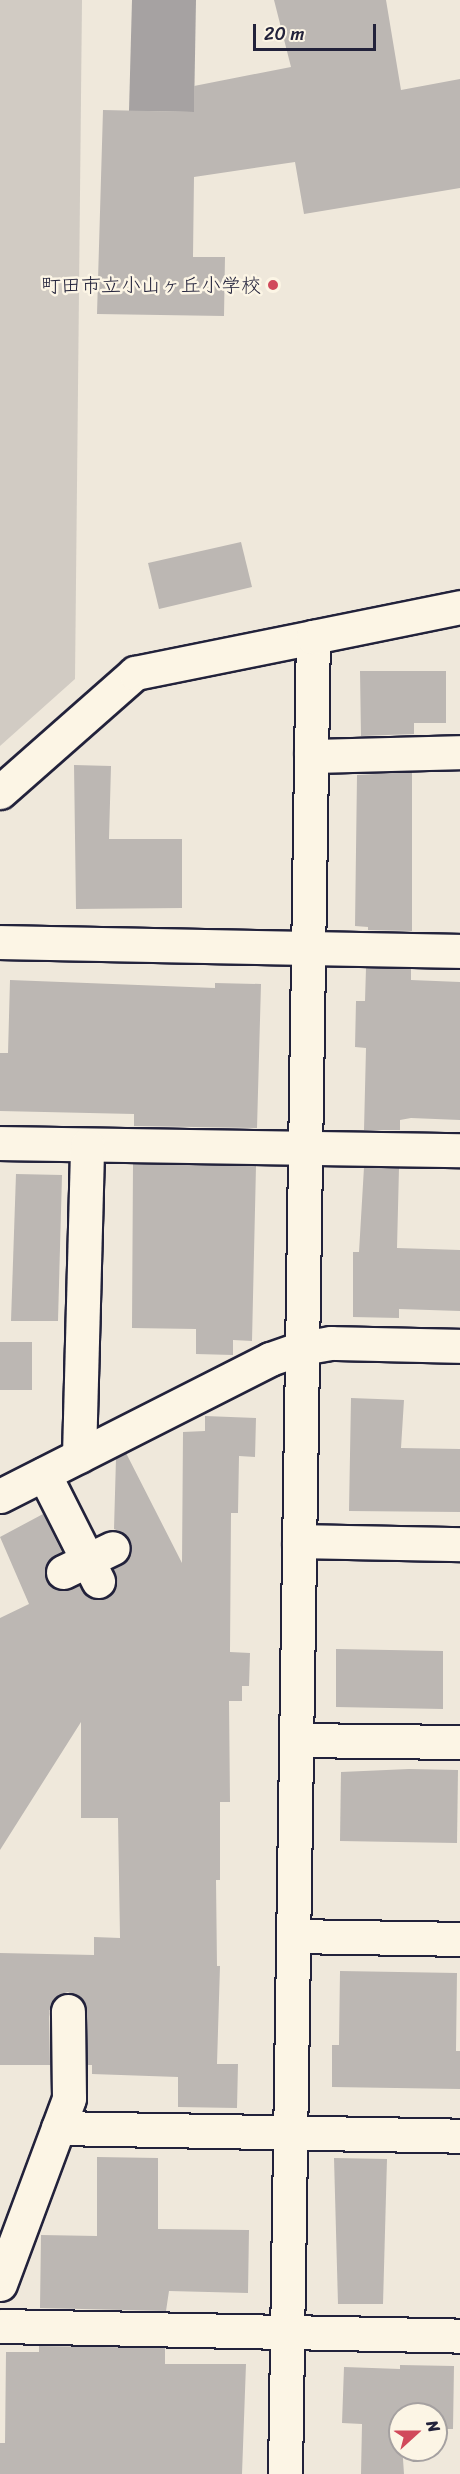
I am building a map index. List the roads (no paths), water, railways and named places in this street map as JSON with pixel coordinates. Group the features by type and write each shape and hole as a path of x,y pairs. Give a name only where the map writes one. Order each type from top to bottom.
{"street":[{"path":"0,792 135,673 460,607"},
{"path":"285,2474 313,637"},
{"path":"311,756 460,752"},
{"path":"0,942 460,951"},
{"path":"0,1143 460,1150"},
{"path":"79,1456 87,1144"},
{"path":"0,1496 270,1359 302,1348 331,1343 460,1346"},
{"path":"44,1474 91,1565"},
{"path":"299,1541 460,1544"},
{"path":"296,1740 460,1742"},
{"path":"293,1936 460,1939"},
{"path":"0,2284 69,2098 68,2011"},
{"path":"58,2128 460,2136"},
{"path":"0,2326 460,2336"}],"place":[{"name":"町田市立小山ヶ丘小学校","path":"273,285"}]}
